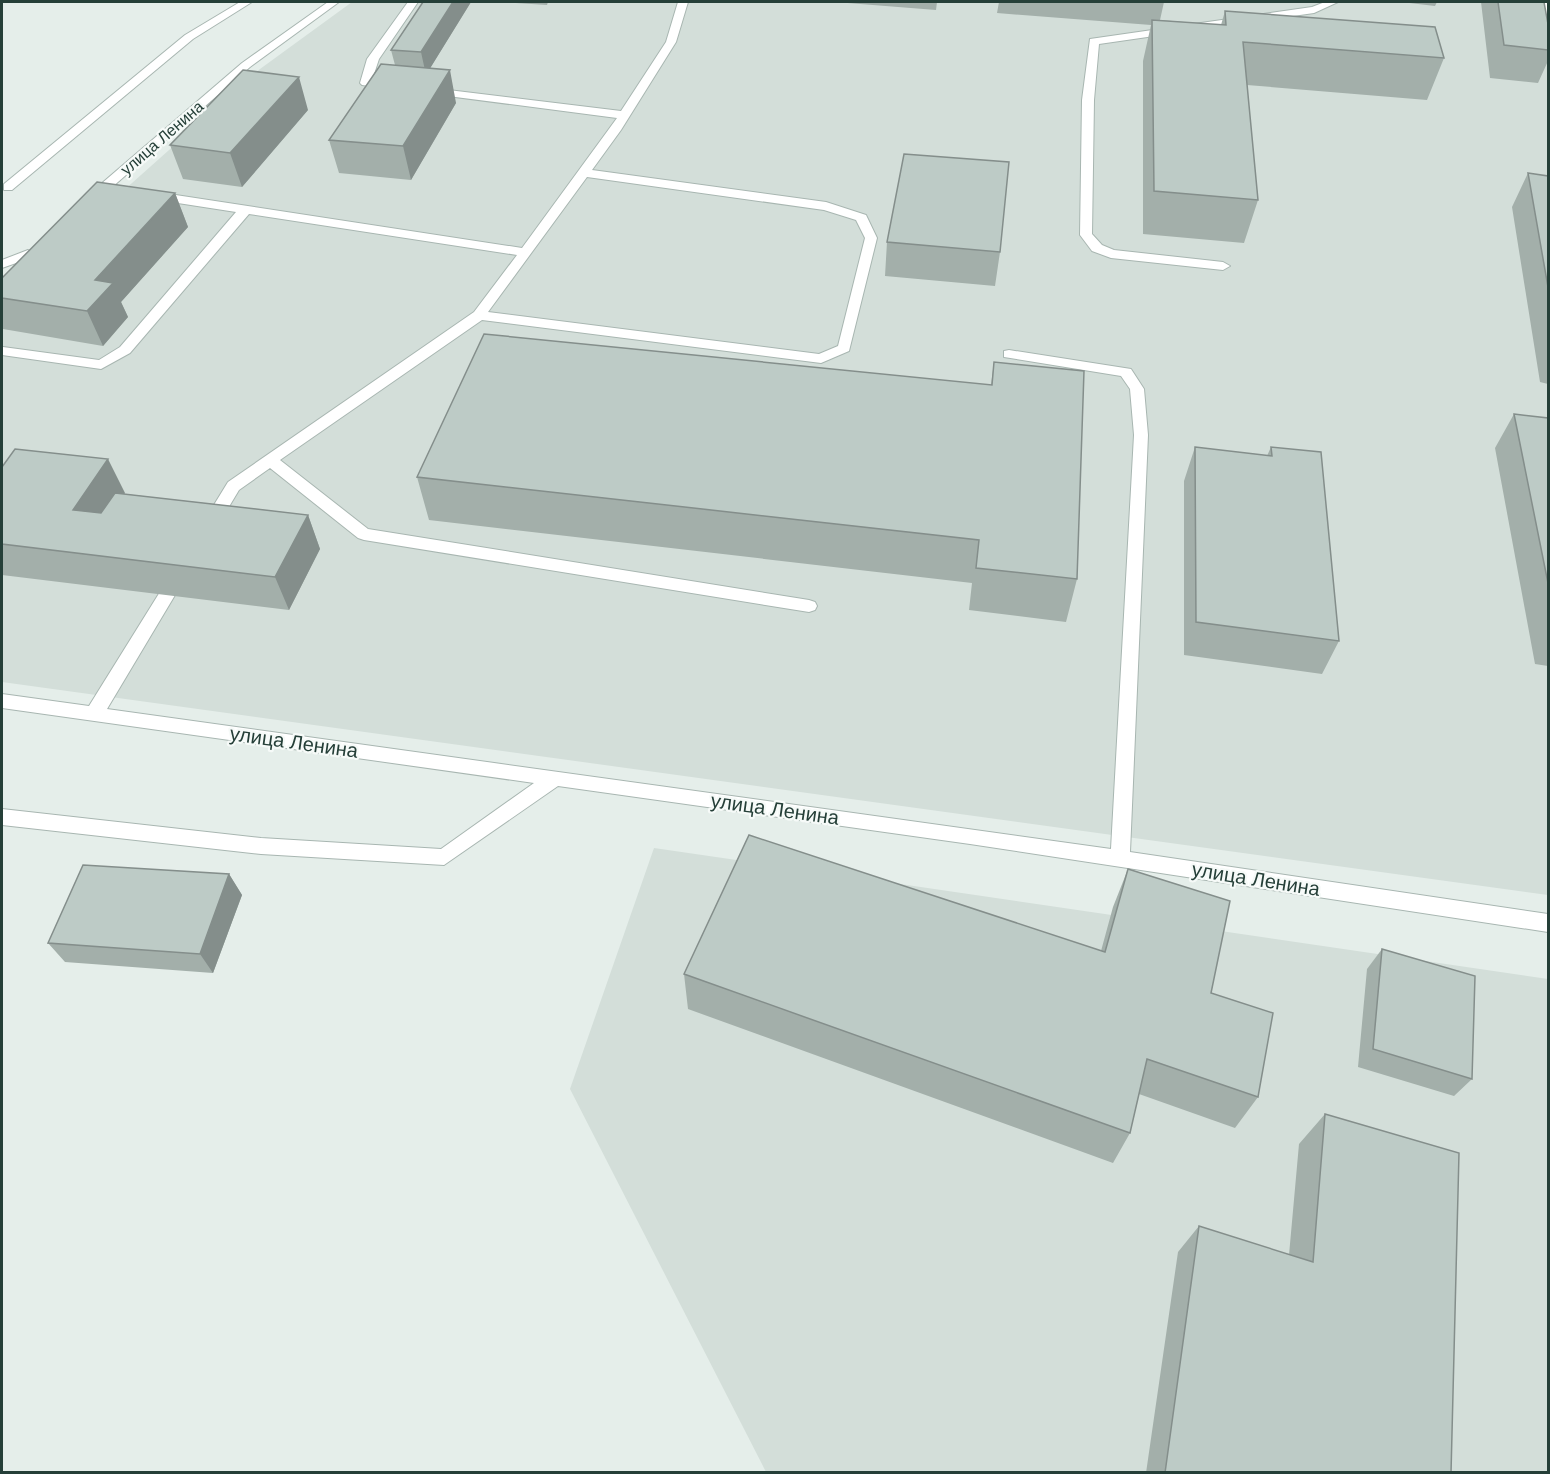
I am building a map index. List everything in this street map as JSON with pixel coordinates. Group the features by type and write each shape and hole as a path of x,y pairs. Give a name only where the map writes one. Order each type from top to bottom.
{"street":[{"path":"8,187 189,37 247,2"},
{"name":"улица Ленина","path":"80,209 246,65 334,2"},
{"path":"401,87 366,83 374,59 413,2"},
{"path":"203,536 233,486 479,315 624,115 671,42 683,2"},
{"path":"1223,266 1111,254 1097,248 1086,235 1088,100 1094,41 1314,10 1333,2"},
{"path":"1545,2 1548,25"},
{"path":"425,90 624,115"},
{"path":"479,315 821,359 844,348 871,238 861,218 826,206 583,173"},
{"path":"155,196 525,252"},
{"path":"3,351 100,365 125,350 245,210"},
{"path":"2,264 32,250 8,278"},
{"path":"1010,354 1126,372 1137,390 1141,435 1120,859"},
{"path":"270,460 364,534 809,606"},
{"path":"94,714 185,565"},
{"name":"улица Ленина","path":"2,701 1120,859 1548,923"},
{"path":"2,817 261,846 444,857 555,778"}],"shaded area":[{"path":"352,2 1548,2 1548,895 2,682 2,312 49,257 260,69"},
{"path":"654,848 1548,979 1548,1472 766,1472 570,1089"}],"building":[{"path":"423,2 453,2 421,52 391,50"},
{"path":"1498,2 1544,2 1548,24 1548,50 1504,45"},
{"path":"1225,11 1435,27 1444,58 1243,42 1258,200 1154,191 1152,20 1226,25"},
{"path":"381,64 450,70 403,146 329,140"},
{"path":"243,70 299,77 230,153 170,145"},
{"path":"904,154 1009,162 1000,252 887,242"},
{"path":"1528,173 1548,176 1548,287"},
{"path":"97,182 175,193 95,280 113,283 87,311 2,298 2,278"},
{"path":"484,334 992,385 994,362 1084,371 1077,579 976,568 979,540 417,477"},
{"path":"1514,414 1548,418 1548,583"},
{"path":"1195,447 1272,456 1271,447 1321,452 1339,641 1196,622"},
{"path":"15,449 108,459 73,510 101,513 115,493 308,515 275,577 2,544 2,467"},
{"path":"749,835 1105,952 1128,869 1230,901 1211,993 1273,1013 1258,1097 1147,1059 1130,1133 684,974"},
{"path":"83,865 229,874 200,954 48,943"},
{"path":"1382,949 1475,976 1472,1079 1373,1049"},
{"path":"1325,1114 1459,1153 1451,1473 1165,1473 1199,1226 1313,1262"}]}
